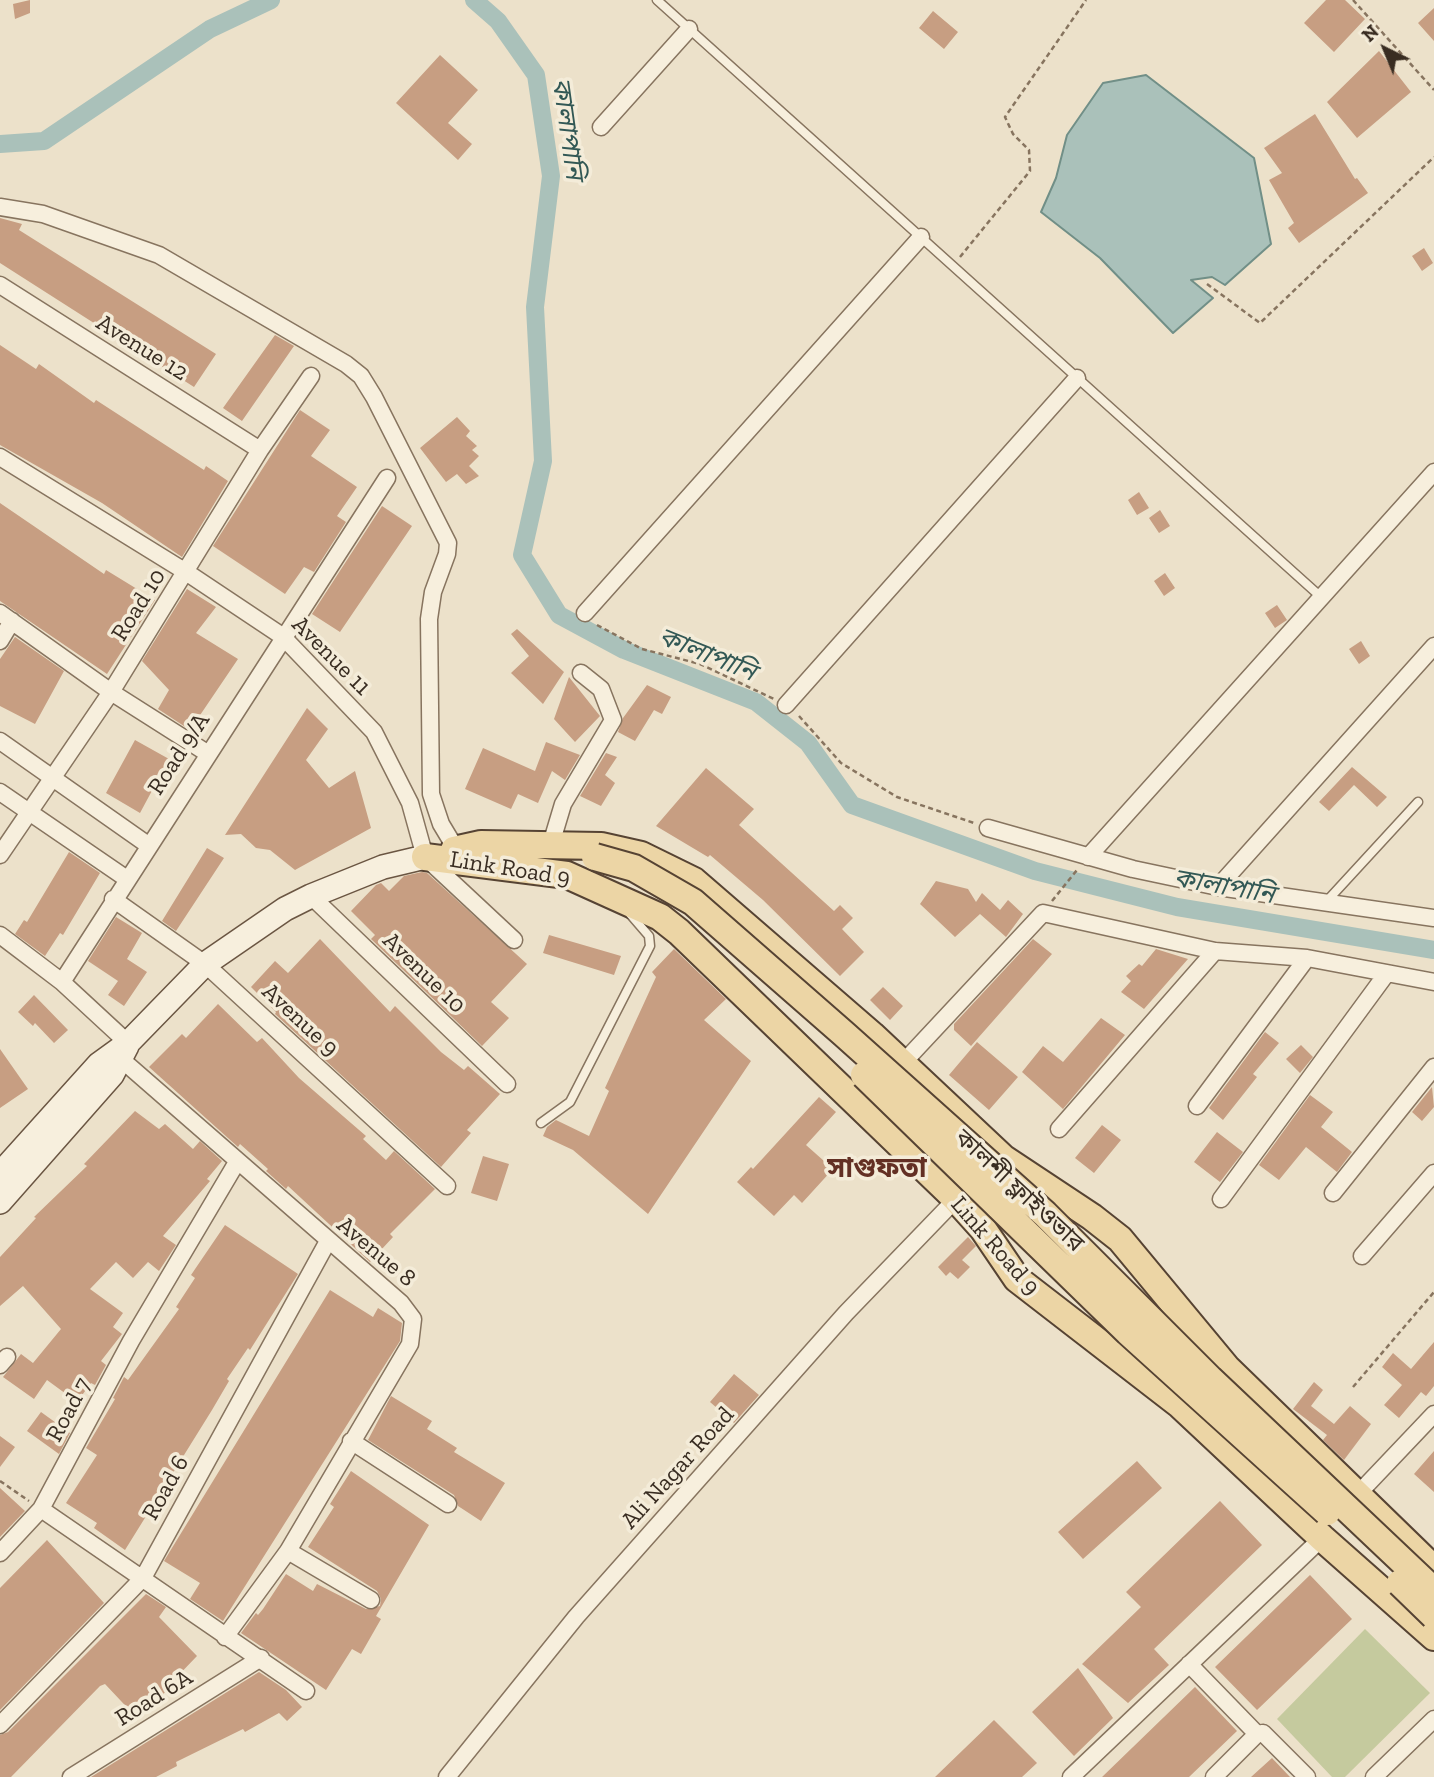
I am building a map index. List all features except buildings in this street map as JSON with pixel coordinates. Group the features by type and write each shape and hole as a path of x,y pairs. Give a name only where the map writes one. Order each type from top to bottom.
{"main road":[{"name":"Link Road 9","path":"0,1202 112,1075 125,1051 205,964 285,909 383,867 481,844 601,846 641,855 694,881 782,955 1003,1158 1093,1217 1120,1239 1227,1368 1434,1569"},
{"name":"কালশী ফ্লাইওভার","path":"558,845 599,863 634,869 692,902 1045,1214 1210,1378 1434,1591"},
{"name":"Link Road 9","path":"425,857 567,875 660,917 679,932 956,1199 983,1229 1017,1279 1180,1405 1322,1538 1434,1637"},
{"path":"567,875 599,863 641,881 697,918 933,1139 1128,1332 1340,1524 1434,1616"},
{"name":"Link Road 9","path":"0,1174 99,1064 125,1051"},
{"path":"1034,1294 1027,1267 1035,1245 1055,1226 1093,1217"}],"street":[{"path":"601,127 689,29"},
{"path":"0,207 43,214 159,255 346,364 361,376 448,543 447,554 433,592 429,619 431,794 441,824 456,849"},
{"path":"585,613 921,237"},
{"name":"Avenue 12","path":"0,285 261,450"},
{"name":"Road 10","path":"0,855 111,692 261,450 311,376"},
{"path":"786,705 1077,378"},
{"name":"Avenue 11","path":"0,457 186,572 282,636 374,732 410,803 425,857"},
{"path":"1083,863 1434,472"},
{"name":"Road 9/A","path":"62,982 282,636 387,478"},
{"path":"0,641 6,617 111,692 207,753"},
{"path":"1218,887 1434,646"},
{"path":"558,845 563,804 613,720 601,689 581,673"},
{"path":"0,741 148,845"},
{"path":"0,792 32,811 127,879"},
{"path":"988,828 1083,863 1218,887 1433,917"},
{"path":"425,857 514,940"},
{"name":"Avenue 10","path":"311,896 507,1084"},
{"name":"Avenue 9","path":"113,900 205,964 447,1186"},
{"path":"902,1064 1043,913 1215,951 1307,958 1434,982"},
{"path":"0,935 62,982 125,1051"},
{"path":"1059,1129 1215,951"},
{"path":"1197,1106 1307,958"},
{"path":"1221,1199 1387,973"},
{"name":"Avenue 8","path":"125,1051 237,1162 401,1303 413,1320 410,1344 288,1551 225,1637"},
{"path":"1333,1193 1434,1067"},
{"name":"Road 7","path":"0,1553 41,1509 131,1341 237,1162"},
{"path":"1362,1256 1434,1173"},
{"name":"Ali Nagar Road","path":"447,1777 585,1607 846,1313 956,1199"},
{"name":"Road 6","path":"0,1725 143,1578 328,1241"},
{"path":"1358,1494 1434,1413"},
{"path":"351,1441 448,1504"},
{"path":"41,1509 306,1691"},
{"path":"1076,1775 1322,1538"},
{"path":"288,1551 371,1600"},
{"name":"Road 6A","path":"71,1777 261,1658"},
{"path":"1189,1664 1257,1734"},
{"path":"1374,1777 1434,1719"},
{"path":"1214,1777 1257,1734 1263,1733 1307,1777"}],"lane":[{"path":"657,0 1321,597"},
{"path":"1326,902 1418,802"},
{"path":"541,1123 570,1102 650,946 649,936 615,895"}],"path":[{"path":"953,266 1030,171 1028,150 1013,134 1005,117 1086,0"},
{"path":"1353,0 1434,90"},
{"path":"1207,284 1260,323 1434,157"},
{"path":"1045,909 1083,863"},
{"path":"1353,1387 1434,1292"},
{"path":"0,1481 41,1509"}],"green space":[{"path":"1365,1629 1430,1693 1345,1777 1332,1777 1277,1719"}],"water":[{"path":"1146,75 1254,158 1271,244 1225,285 1212,277 1191,280 1213,298 1173,333 1100,258 1041,212 1056,178 1067,135 1103,83"}],"waterway":[{"name":"কালাপানি","path":"0,144 44,141 210,29 271,0"},
{"name":"কালাপানি","path":"474,0 498,21 536,75 551,176 535,307 543,461 522,555 559,615 624,650 756,702 808,743 852,805 1035,871 1177,907 1434,950"}],"district":[{"name":"সাগুফতা","path":"877,1169"}]}
